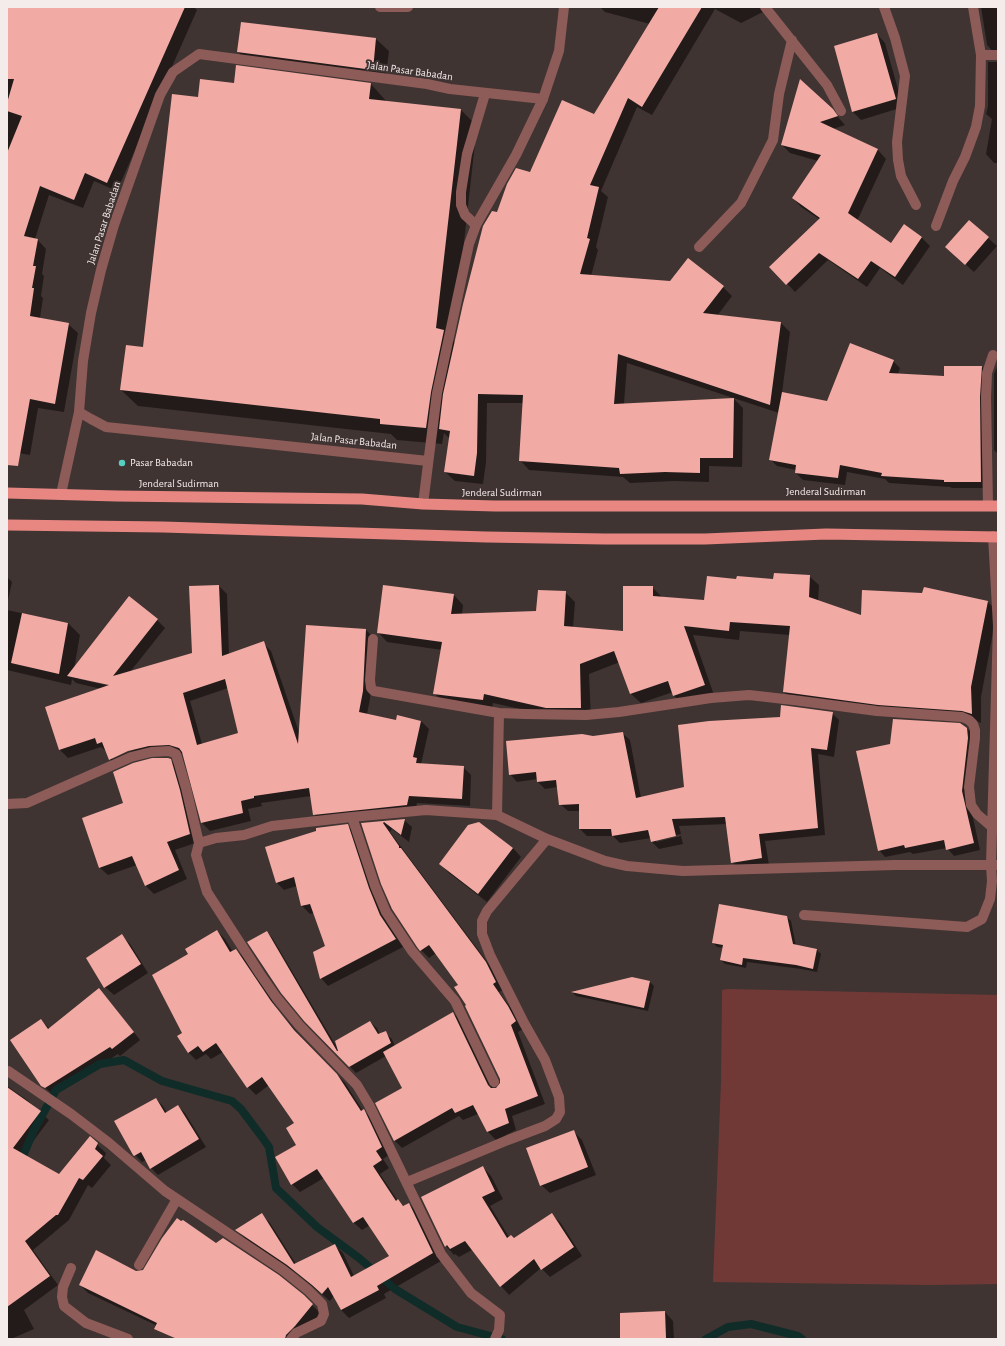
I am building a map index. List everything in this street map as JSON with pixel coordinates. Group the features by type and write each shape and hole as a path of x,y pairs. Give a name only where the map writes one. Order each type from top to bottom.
{"highway":[{"name":"Jenderal Sudirman","path":"7,493 362,499 423,504 495,506 993,506"},
{"path":"7,525 163,527 605,540 705,539 826,534 996,536"}],"street":[{"path":"380,7 408,7"},
{"path":"423,504 437,393 469,244 476,225 516,156 543,99 559,50 564,7"},
{"path":"765,7 827,84 841,112"},
{"path":"884,7 895,38 905,76 897,142 898,160 901,176 916,205"},
{"path":"936,226 953,180 965,157 976,127 980,106 981,55 973,7"},
{"path":"699,247 741,203 773,140 778,94 792,40"},
{"name":"Jalan Pasar Babadan","path":"428,461 106,427 79,412 83,361 91,313 114,225 160,95 173,72 199,54 427,84 485,94 543,99"},
{"path":"981,55 998,55"},
{"path":"476,225 465,215 461,205 461,192 467,154 485,94"},
{"path":"993,354 987,373 986,397 993,506"},
{"path":"61,494 79,412"},
{"path":"804,915 967,928 982,919 994,900 992,881 995,865 992,827 998,626 996,536"},
{"path":"373,639 370,680 371,688 377,693 498,713 586,715 619,712 711,698 749,695 877,711 962,717 969,720 973,724 975,730 970,805 977,814 992,827"},
{"path":"497,815 498,713"},
{"path":"7,804 28,803 136,756 151,752 169,751 176,754 199,843 196,855 202,881 211,899 276,997 299,1025 357,1085 369,1105 441,1254 471,1293 500,1315 497,1335"},
{"path":"199,843 216,838 244,835 272,826 426,810 497,815 547,840 605,861 627,866 683,870 894,865 995,865"},
{"path":"352,817 375,886 386,912 412,951 455,1001 494,1082"},
{"path":"407,1182 545,1126 556,1119 560,1112 559,1097 545,1060 524,1023 482,934 482,921 487,912 547,840"},
{"path":"8,1071 72,1114 177,1199 284,1270 308,1290 322,1304 324,1314 321,1321 296,1333 292,1339"},
{"path":"139,1265 177,1199"},
{"path":"71,1268 63,1287 62,1297 64,1306 86,1323 128,1339"}],"shaded area":[{"path":"722,990 998,995 998,1284 930,1285 713,1282 721,1082"}],"building":[{"path":"7,7 185,7 107,183 85,173 74,200 40,186 24,236 38,239 33,266 36,266 32,288 34,288 30,316 69,323 55,404 30,399 18,466 7,465 7,153 22,116 7,111 7,103 14,79 7,79"},
{"path":"659,7 702,7 642,107 628,98 590,185 599,187 587,238 590,239 580,274 670,281 688,258 724,286 703,313 781,322 770,405 618,354 614,404 734,398 733,458 700,458 700,473 665,472 620,474 619,468 519,461 523,395 478,394 477,453 474,476 444,472 450,431 439,429 443,394 463,304 483,226 492,211 497,212 507,184 516,168 530,172 562,100 594,114"},
{"path":"241,22 376,38 373,70 237,52"},
{"path":"877,33 896,99 852,112 834,46"},
{"path":"236,65 371,83 369,99 461,109 436,328 444,330 431,392 426,428 380,424 380,419 120,390 126,345 143,347 172,94 198,97 200,79 234,83"},
{"path":"800,79 833,109 838,116 820,122 878,149 848,213 891,243 904,224 922,237 895,277 871,261 858,279 819,253 786,285 769,267 820,218 792,198 821,155 781,145"},
{"path":"969,220 989,237 965,265 945,247"},
{"path":"850,343 894,360 889,373 944,376 944,366 982,366 980,397 981,482 944,482 944,480 881,476 882,473 840,465 838,478 795,473 796,465 769,460 782,392 827,401"},
{"path":"774,573 810,575 809,597 861,615 862,590 922,593 924,587 988,601 971,687 972,714 962,711 878,705 783,692 790,626 730,622 729,631 684,626 705,685 673,696 668,681 630,694 614,651 580,664 581,708 546,708 484,694 483,700 433,694 442,642 377,633 383,585 454,594 451,614 536,611 538,590 566,591 564,626 623,631 623,586 653,586 653,596 704,600 707,576 736,579 737,576 773,579"},
{"path":"219,585 222,656 264,641 298,744 306,625 366,629 363,691 359,712 396,720 397,715 421,721 413,757 417,758 416,763 464,766 462,799 409,796 407,805 313,815 309,788 254,796 254,798 241,801 243,813 201,823 182,752 179,748 169,745 149,746 128,751 109,760 102,742 97,744 95,738 59,750 45,707 109,685 67,676 129,596 158,619 113,676 192,653 189,586","holes":["225,679 238,733 197,745 183,693"]},
{"path":"22,613 68,623 59,674 11,663"},
{"path":"781,705 833,712 827,750 811,748 818,828 759,834 762,858 731,863 725,817 672,819 676,836 651,842 648,830 612,836 611,829 579,829 579,804 559,805 556,780 537,782 536,772 509,775 506,741 582,734 593,736 623,732 636,798 684,787 678,725 709,721 780,717"},
{"path":"893,719 960,723 967,728 968,738 962,791 974,843 946,850 944,840 905,848 904,845 878,851 856,751 890,744"},
{"path":"152,758 171,759 190,834 167,842 179,870 145,886 132,856 99,868 82,818 123,803 113,772 133,763"},
{"path":"405,819 401,835 384,822 383,823 399,848 401,848 486,962 496,982 493,984 516,1021 511,1025 538,1096 505,1109 509,1123 487,1132 473,1105 455,1113 452,1108 394,1141 375,1103 402,1088 383,1052 453,1012 488,1085 491,1088 496,1088 500,1083 500,1079 465,1006 466,1005 454,987 458,985 429,945 420,951 392,909 381,884 361,823"},
{"path":"479,822 513,848 478,894 439,864 468,825"},
{"path":"348,824 369,888 380,915 396,939 320,979 313,952 325,946 310,904 301,906 294,877 276,883 265,847 316,831 316,828"},
{"path":"719,904 787,916 793,944 817,949 813,969 796,965 743,958 742,965 720,960 723,945 712,943"},
{"path":"217,930 230,952 236,949 271,1001 294,1030 337,1074 361,1111 364,1109 382,1147 376,1151 382,1160 373,1166 396,1201 398,1199 403,1206 409,1203 433,1253 377,1286 379,1290 341,1310 328,1287 322,1294 287,1265 235,1230 262,1213 294,1264 335,1244 351,1277 389,1256 363,1217 353,1223 317,1169 291,1185 275,1157 296,1145 286,1128 294,1123 262,1077 247,1088 216,1043 203,1052 198,1046 188,1053 177,1036 182,1033 152,975 188,954 185,949"},
{"path":"267,931 337,1051 335,1041 370,1021 378,1034 386,1031 391,1043 349,1067 304,1021 281,993 247,942"},
{"path":"122,934 141,964 104,988 86,958"},
{"path":"632,977 650,981 644,1008 571,992"},
{"path":"99,988 134,1032 112,1049 110,1047 45,1088 41,1086 10,1040 41,1019 48,1029"},
{"path":"7,1087 41,1111 13,1148 59,1174 90,1136 98,1143 95,1149 103,1156 83,1180 79,1178 58,1215 56,1215 25,1241 50,1276 7,1307"},
{"path":"156,1098 165,1113 178,1105 199,1139 150,1169 141,1152 134,1156 133,1155 114,1121"},
{"path":"574,1130 588,1167 540,1186 526,1148"},
{"path":"483,1166 495,1191 482,1197 507,1238 511,1235 514,1238 552,1213 574,1247 541,1270 534,1259 500,1287 465,1241 450,1249 447,1245 445,1247 421,1197"},
{"path":"177,1218 181,1221 183,1220 216,1243 223,1238 279,1275 313,1304 286,1335 285,1339 177,1339 154,1329 157,1323 79,1285 96,1250 136,1271 143,1270 162,1238"},
{"path":"665,1311 666,1338 620,1339 620,1313"}],"waterway":[{"path":"20,1163 34,1130 56,1090 100,1064 124,1060 162,1081 232,1101 241,1109 269,1147 276,1188 317,1227 359,1258 395,1289 457,1327 502,1339"},
{"path":"706,1339 728,1327 751,1324 798,1336 802,1339"}],"place":[{"name":"Pasar Babadan","path":"122,463"}]}
